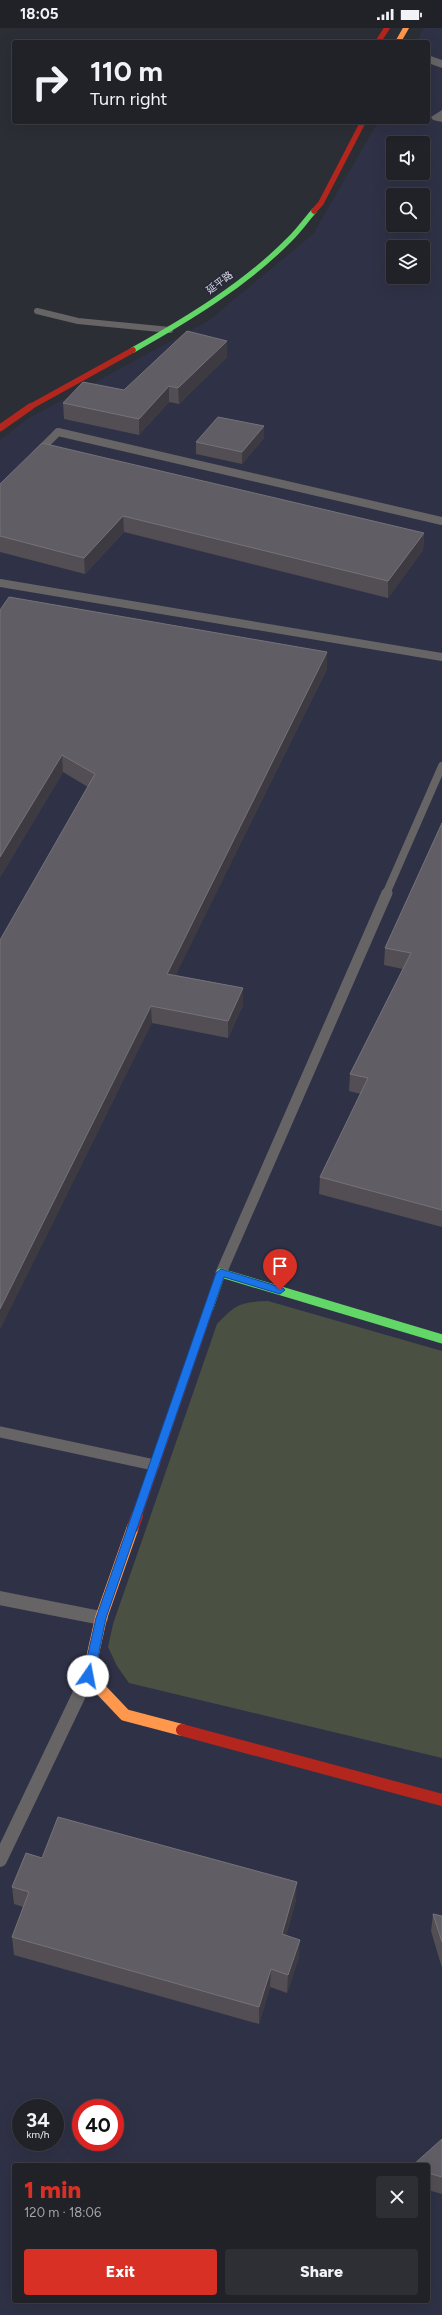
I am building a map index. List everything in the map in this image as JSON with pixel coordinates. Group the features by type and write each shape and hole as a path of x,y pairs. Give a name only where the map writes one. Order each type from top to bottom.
{"street":[{"path":"379,40 387,28"},
{"path":"399,40 406,28"},
{"path":"430,60 442,64"},
{"path":"442,114 437,117 442,118"},
{"name":"延平路","path":"0,428 36,402 170,330 222,294 287,242 321,202 361,124"},
{"path":"442,1339 221,1273 101,1618 88,1676 125,1715 442,1800"}],"lane":[{"path":"37,311 78,321 170,330"},
{"path":"31,458 58,432 442,521"},
{"path":"0,583 442,657"},
{"path":"221,1273 442,766"},
{"path":"0,1433 154,1465"},
{"path":"0,1598 101,1618"},
{"path":"0,1860 88,1676"}],"shaded area":[{"path":"423,28 442,28 442,2315 0,2315 0,440 27,419 208,321 313,234 377,124 430,124 430,40 418,40"}],"green space":[{"path":"268,1301 442,1351 442,1758 129,1683 117,1666 108,1647 113,1624 217,1324 229,1312 239,1305 251,1302"}],"building":[{"path":"187,331 227,341 178,388 169,386 139,419 63,403 83,382 124,390"},
{"path":"218,417 264,426 242,452 196,442"},
{"path":"42,443 424,533 388,581 123,516 84,558 0,536 0,484"},
{"path":"9,597 327,652 167,974 243,988 228,1021 151,1006 0,1309 0,940 95,774 62,755 0,857 0,610"},
{"path":"442,823 442,1210 320,1177 368,1078 350,1074 411,953 385,948"},
{"path":"58,1817 297,1882 282,1934 300,1940 288,1975 271,1969 259,2007 12,1937 29,1892 12,1887 26,1853 42,1858"},
{"path":"433,1914 442,1916 442,1942"},
{"path":"442,2139 442,2177 430,2174 430,2163 415,2163"}],"traffic: fast":[{"path":"133,350 193,314 250,273 290,239 314,211"},
{"path":"209,1308 221,1273 442,1339"}],"traffic: slow":[{"path":"399,40 406,28"},
{"path":"133,1527 101,1618 88,1676 125,1715 182,1730"}],"traffic: jam":[{"path":"379,40 387,28"},
{"path":"314,211 321,203 362,124"},
{"path":"0,428 36,402 133,350"},
{"path":"133,1527 209,1308"},
{"path":"182,1730 442,1800"}],"route":[{"path":"88,1676 101,1618 221,1273 280,1290"}]}
